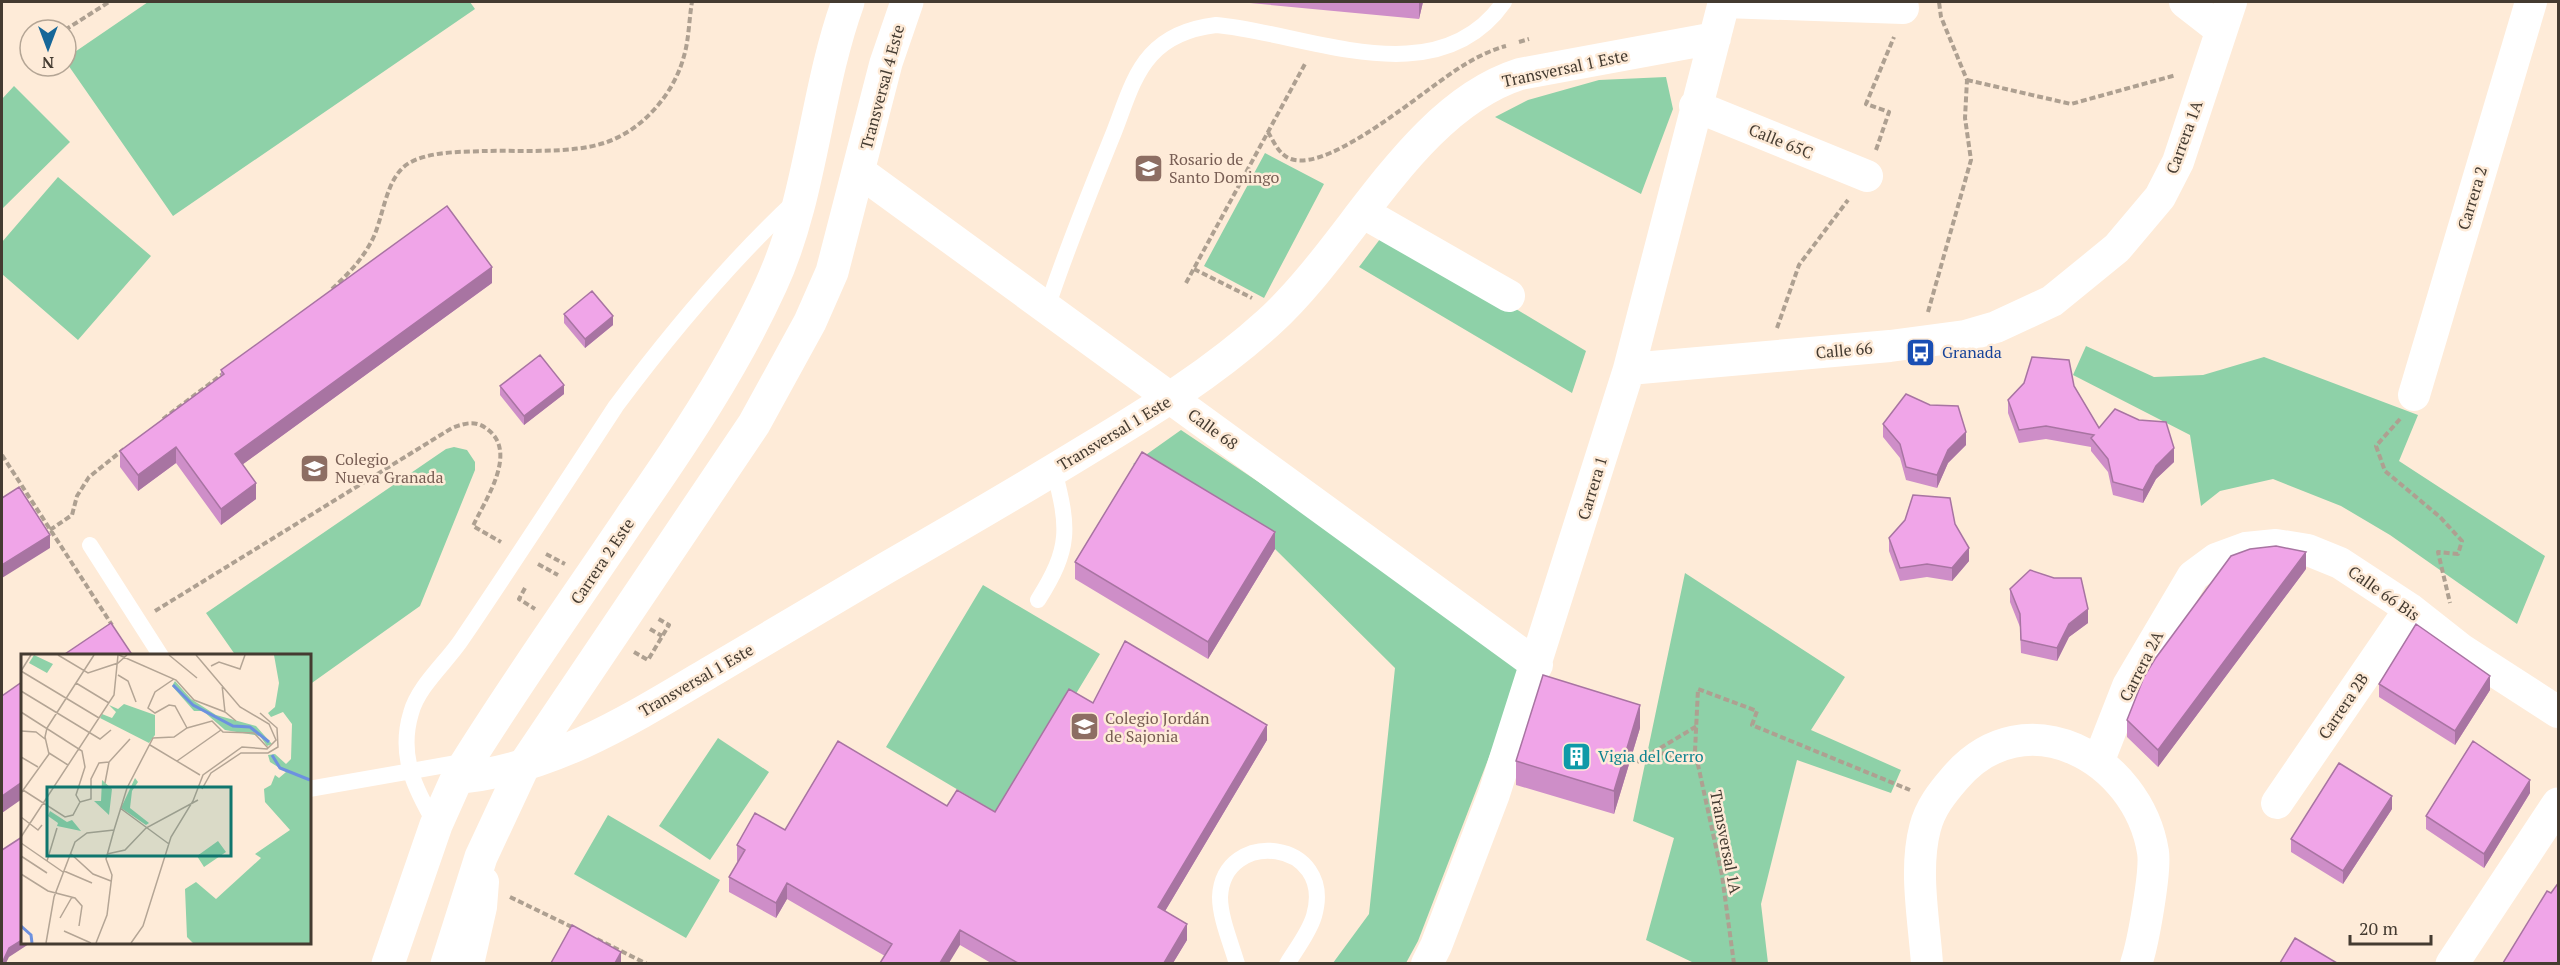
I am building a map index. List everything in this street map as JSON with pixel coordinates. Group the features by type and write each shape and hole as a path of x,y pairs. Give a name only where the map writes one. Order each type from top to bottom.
{"main road":[{"name":"Carrera 2 Este","path":"388,963 436,825 462,769 678,450 750,328 772,282 800,197 834,47 848,2"},
{"name":"Transversal 4 Este","path":"860,172 886,63 907,2"},
{"path":"447,963 481,857 523,767 759,415 810,322 832,272 860,172"},
{"path":"2452,963 2559,804"}],"street":[{"path":"1724,2 1903,8"},
{"name":"Carrera 1","path":"1427,963 1470,861 1537,665 1629,369 1695,106 1724,2"},
{"path":"2186,2 2226,16"},
{"name":"Carrera 2","path":"2414,395 2531,2"},
{"name":"Carrera 1A","path":"2052,301 2117,248 2160,197 2178,162 2226,16"},
{"name":"Transversal 1 Este","path":"462,769 495,774 523,767 639,714 1171,399 1268,323 1314,275 1434,129 1459,105 1497,82 1520,74 1714,38"},
{"name":"Calle 65C","path":"1695,106 1867,176"},
{"name":"Calle 68","path":"860,172 1537,665"},
{"path":"1364,213 1509,296"},
{"name":"Calle 66","path":"1629,369 1965,336 1995,327 2052,301"},
{"name":"Calle 66 Bis","path":"2193,576 2216,560 2246,548 2276,545 2308,550 2340,562 2410,609 2462,650 2559,712"},
{"name":"Carrera 2A","path":"2099,760 2128,686 2193,576"},
{"name":"Carrera 2B","path":"2277,803 2410,609"},
{"path":"1927,963 1920,864 1925,828 1936,800 1969,762 1998,746 2035,739 2069,745 2099,760 2141,811 2154,853 2142,945 2136,963"},
{"path":"468,963 482,896 481,857"}],"lane":[{"path":"1047,308 1064,256 1133,84 1150,56 1179,34 1215,25 1399,56 1423,53 1460,39 1488,20 1504,2"},
{"path":"436,825 409,772 408,732 416,700 456,648 616,406 643,369 755,238 800,197"},
{"path":"1038,600 1058,566 1065,537 1063,503 1054,470"},
{"path":"90,545 160,654"},
{"path":"310,789 409,772 462,769"},
{"path":"1237,963 1220,897 1223,884 1227,874 1245,856 1270,850 1282,852 1305,864 1313,874 1317,887 1314,916 1309,929 1287,963"}],"path":[{"path":"78,22 109,2"},
{"path":"327,294 353,270 372,242 391,188 398,173 408,164 428,157 460,152 579,148 603,143 628,132 655,108 677,77 685,55 692,2"},
{"path":"1919,342 1971,160 1965,118 1967,80 1941,17 1940,2"},
{"path":"1268,132 1278,150 1287,157 1308,160 1324,157 1350,144 1465,64 1492,50 1529,39"},
{"path":"1186,283 1316,43"},
{"path":"1967,80 2071,104 2209,67"},
{"path":"1194,269 1253,299"},
{"path":"158,423 233,366"},
{"path":"2414,395 2395,427 2376,446 2385,471 2440,517 2462,541 2458,554 2438,552 2451,607"},
{"path":"2,454 118,635 452,428 463,424 483,425 494,434 500,445 496,477 473,526 485,533"},
{"path":"50,530 72,515 77,496 89,477 130,444"},
{"path":"534,573 547,553 567,565"},
{"path":"529,582 519,599 544,614"},
{"path":"626,648 648,660 669,625 654,616"},
{"name":"Transversal 1A","path":"1734,963 1722,875 1698,762 1698,689 1757,711 1752,725 1936,800"},
{"path":"1637,762 1697,726"},
{"path":"1653,751 1698,762"},
{"path":"502,893 583,933"},
{"path":"594,938 647,963"}],"green space":[{"path":"148,2 470,2 475,9 173,216 77,78 78,50"},
{"path":"1666,77 1673,109 1641,194 1495,117 1528,100 1599,80"},
{"path":"14,86 70,142 2,209 2,99"},
{"path":"1265,153 1324,184 1264,298 1204,266"},
{"path":"58,177 151,256 78,340 2,274 2,242"},
{"path":"1386,231 1586,351 1572,393 1359,267"},
{"path":"2086,346 2154,377 2203,375 2264,357 2418,415 2399,461 2545,556 2517,624 2390,535 2341,506 2273,479 2220,491 2201,506 2190,435 2073,375"},
{"path":"1181,430 1394,573 1523,669 1418,941 1406,963 1333,963 1369,914 1395,668 1275,549 1133,464"},
{"path":"454,447 467,450 475,462 475,470 420,606 310,684 310,654 235,654 206,613 446,449"},
{"path":"1685,573 1845,677 1811,730 1901,770 1891,793 1797,760 1761,904 1768,963 1694,963 1646,940 1674,838 1633,821"},
{"path":"983,585 1100,654 1002,816 886,747"},
{"path":"718,738 769,772 710,860 659,826"},
{"path":"608,815 720,880 686,938 574,874"}],"building":[{"path":"447,206 492,267 235,454 256,483 221,509 176,447 138,475 120,451 224,374 221,370"},
{"path":"592,291 613,316 585,339 564,314"},
{"path":"540,355 564,385 524,416 500,386"},
{"path":"2032,357 2069,360 2074,386 2099,428 2115,409 2139,420 2166,422 2174,448 2156,466 2143,490 2113,482 2108,459 2091,438 2094,435 2046,426 2019,430 2008,400 2024,383"},
{"path":"1906,394 1930,405 1958,406 1966,432 1948,450 1937,475 1906,467 1900,444 1883,424"},
{"path":"1142,452 1275,532 1208,642 1075,562"},
{"path":"19,487 50,535 2,565 2,498"},
{"path":"1913,495 1950,498 1955,524 1969,548 1952,568 1927,564 1900,568 1889,538 1905,520"},
{"path":"2276,546 2306,552 2158,750 2127,720 2144,677 2231,556 2250,549"},
{"path":"2030,570 2054,578 2081,578 2088,609 2069,624 2057,648 2021,640 2020,614 2010,589"},
{"path":"111,623 132,654 65,654"},
{"path":"2416,624 2490,676 2455,731 2379,684"},
{"path":"1125,641 1267,725 1158,907 1187,924 1164,963 1018,963 960,930 940,963 880,963 892,944 787,883 776,903 729,877 745,850 737,845 755,813 785,830 838,741 947,806 957,790 995,812 1069,689 1093,703"},
{"name":"Vigia del Cerro","path":"1543,675 1640,705 1614,791 1516,761"},
{"path":"21,683 21,783 2,796 2,696"},
{"path":"2473,741 2530,780 2484,854 2426,816"},
{"path":"2339,763 2392,796 2343,871 2291,839"},
{"path":"21,838 21,941 9,948 2,963 2,850"},
{"path":"2559,882 2559,963 2503,963 2547,891 2551,893"},
{"path":"572,925 621,952 615,963 551,963"},
{"path":"2295,938 2337,963 2280,963"}],"place":[{"name":"Rosario de Santo Domingo","path":"1148,168"},
{"name":"Granada","path":"1921,352"},
{"name":"Colegio Nueva Granada","path":"314,468"},
{"name":"Colegio Jordán de Sajonia","path":"1084,727"},
{"name":"Vigia del Cerro","path":"1577,756"}]}
